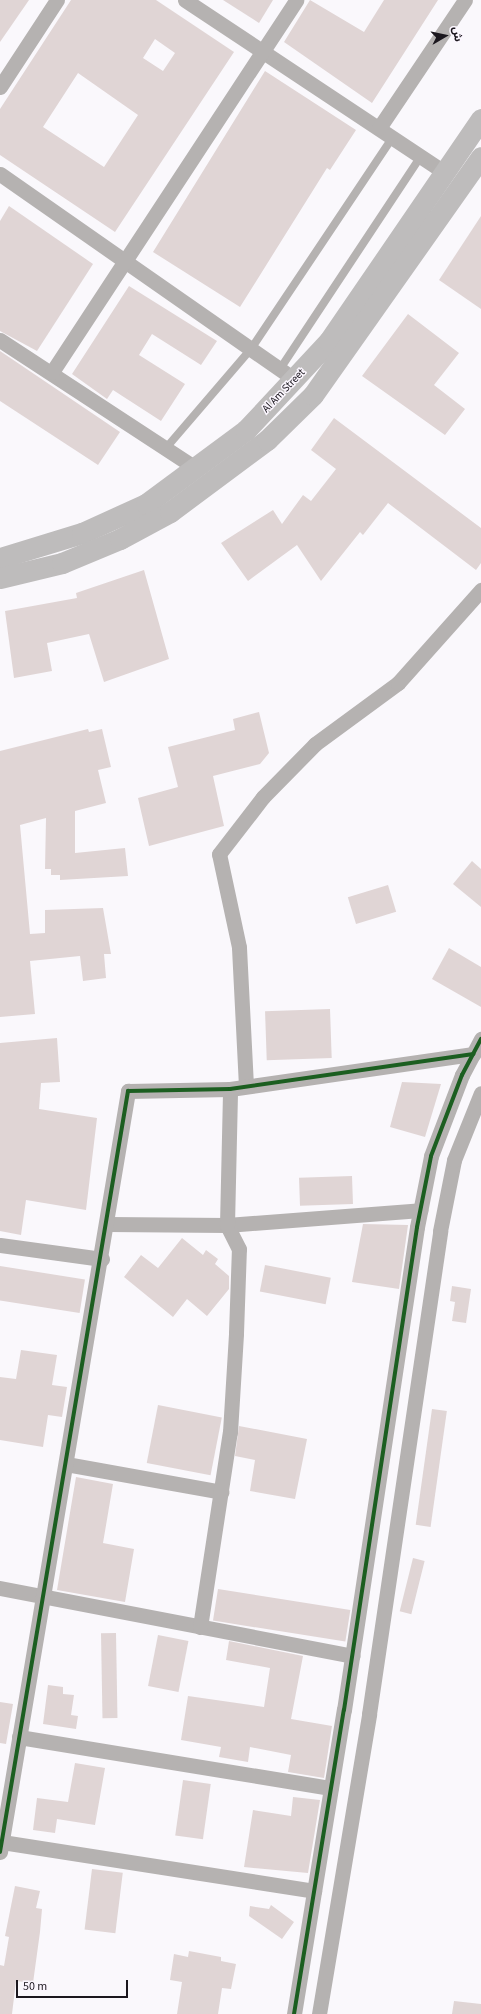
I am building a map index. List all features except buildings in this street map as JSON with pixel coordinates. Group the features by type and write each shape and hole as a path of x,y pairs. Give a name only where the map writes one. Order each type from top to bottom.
{"main road":[{"name":"Al Am Street","path":"0,558 82,533 146,504 197,468 246,430 288,375 329,341 481,119"},
{"name":"Al Am Street","path":"0,578 62,563 120,539 170,512 267,440 313,394 481,157"}],"street":[{"path":"0,87 57,0"},
{"path":"184,0 444,172"},
{"path":"52,372 127,262 296,0"},
{"path":"379,128 465,0"},
{"path":"0,174 288,375"},
{"path":"0,340 52,372 197,468"},
{"path":"246,1086 240,947 219,854 263,797 315,744 398,683 481,590"},
{"path":"294,2014 352,1656 420,1210 431,1156 473,1054 481,1039"},
{"path":"314,1891 1,1847 108,1224 128,1090 230,1089 473,1054"},
{"path":"200,1627 222,1492 230,1432 239,1249 227,1225 230,1089"},
{"path":"319,2014 369,1714 440,1231 454,1160 481,1093"},
{"path":"108,1224 227,1225 420,1210"},
{"path":"0,1245 102,1259"},
{"path":"66,1464 222,1492"},
{"path":"0,1588 352,1656"},
{"path":"19,1737 331,1788"}],"lane":[{"path":"166,448 251,349 393,137"},
{"path":"288,375 421,156"}],"cycle path":[{"path":"294,2014 344,1710 417,1227 431,1156 462,1075 481,1039"},
{"path":"0,1852 128,1091 230,1089 473,1054"}]}
